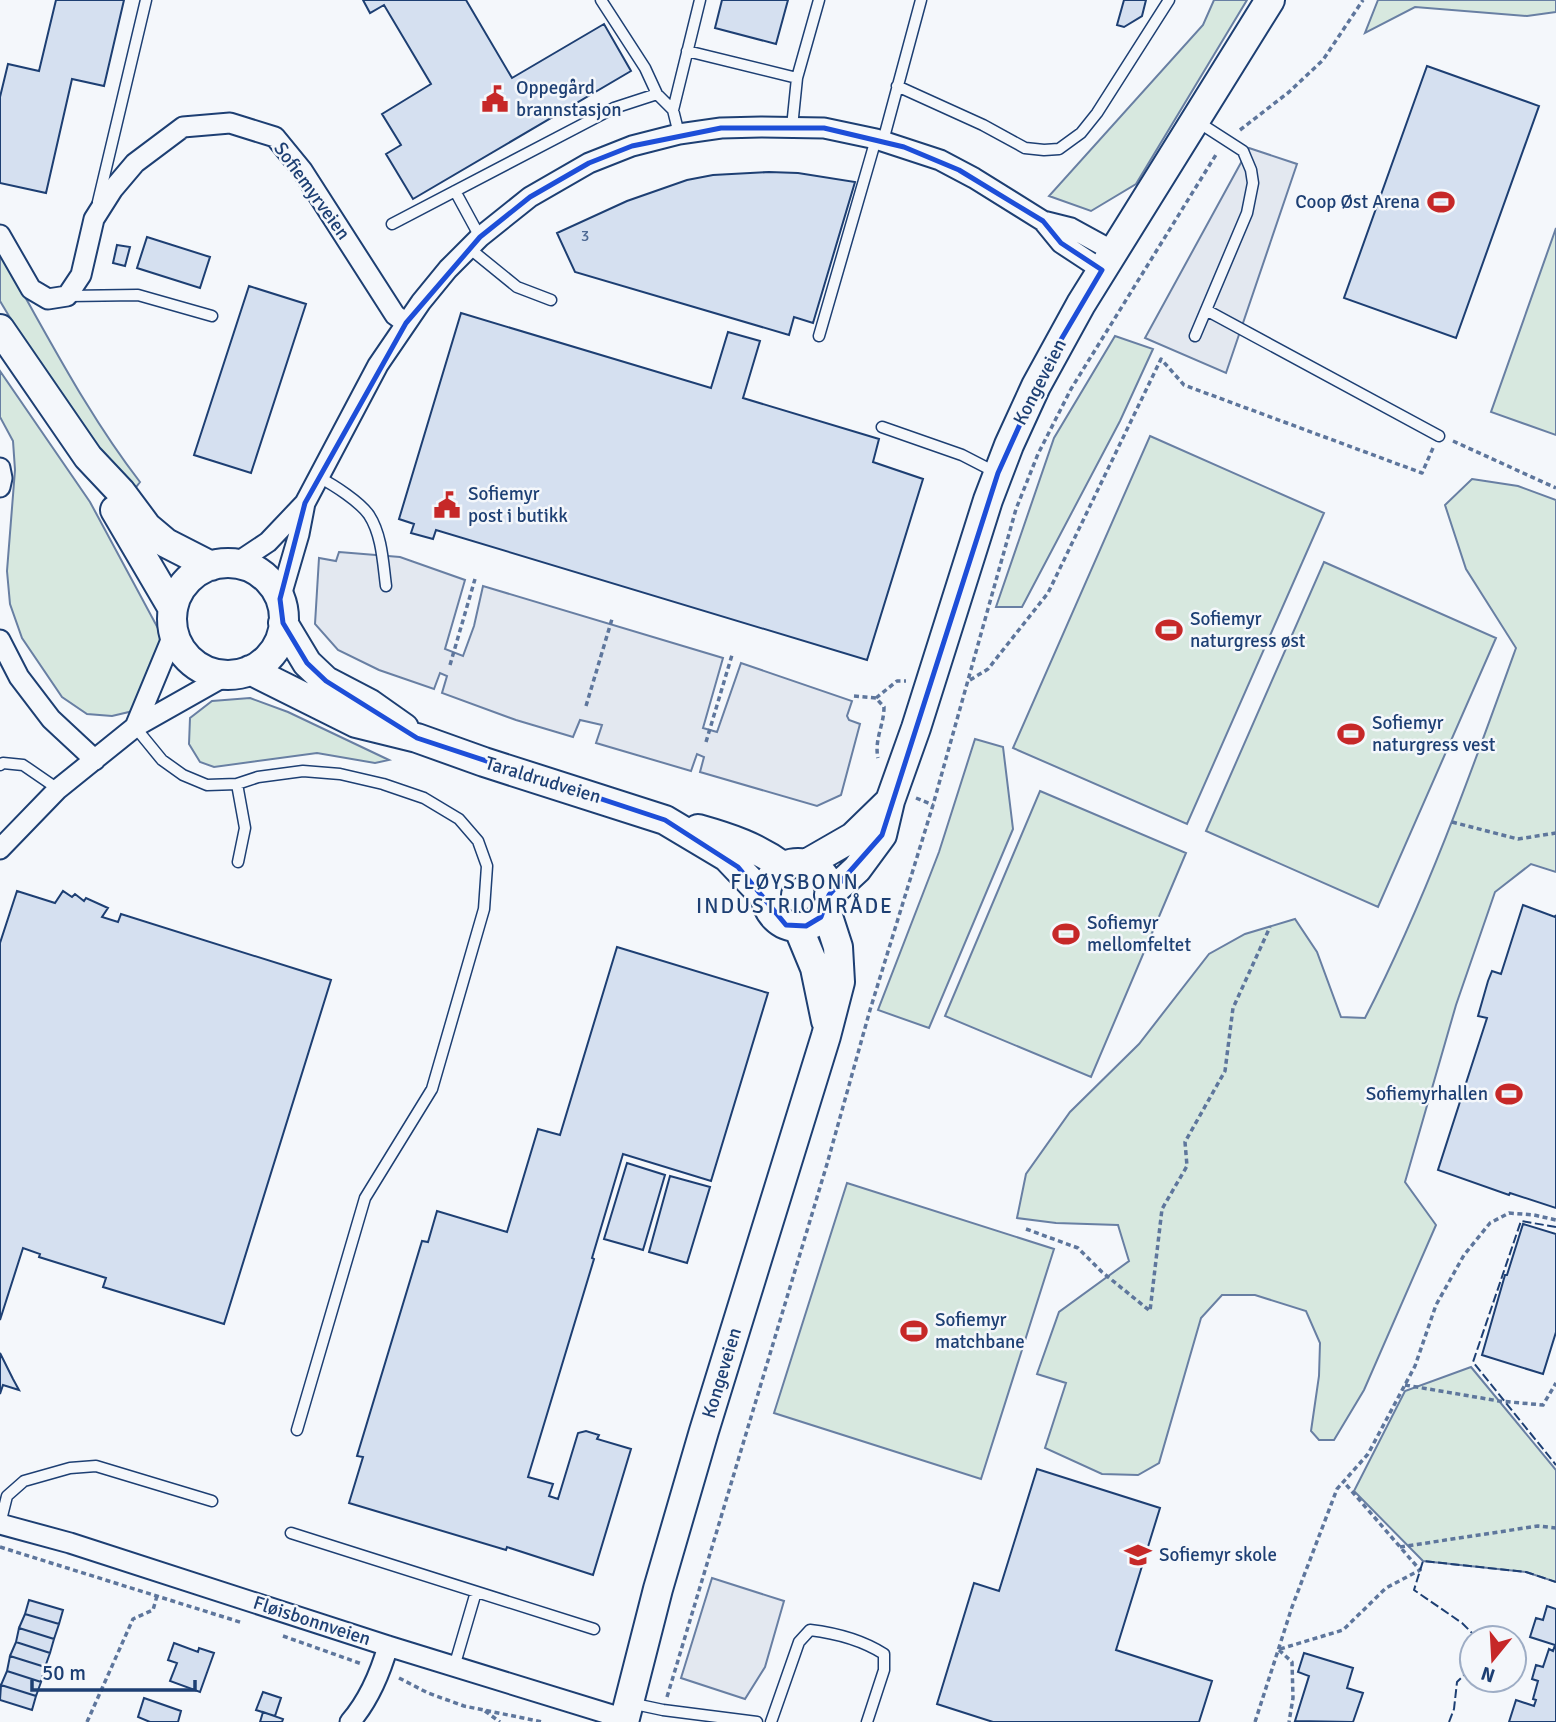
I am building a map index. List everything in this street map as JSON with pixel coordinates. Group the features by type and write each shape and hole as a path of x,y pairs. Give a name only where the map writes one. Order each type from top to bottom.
{"main road":[{"name":"Kongeveien","path":"626,1715 658,1589 704,1431 840,982 838,947 828,902 857,869 881,835 898,798 912,740 978,529 998,473 1049,360 1270,0"},
{"path":"0,329 88,457 121,492 146,527 166,543 223,565 246,567 261,575 275,589 282,611 276,647 267,660 238,673 203,670 193,663 178,645 173,621 88,457"},
{"path":"173,621 176,598 186,583 200,571 223,565"},
{"name":"Taraldrudveien","path":"282,611 294,645 307,663 326,681 370,705 417,738"},
{"name":"Taraldrudveien","path":"238,673 356,723 417,738 484,762 636,809 668,822 734,839 795,866"},
{"name":"Kongeveien","path":"795,866 853,837 898,798"},
{"name":"Taraldrudveien","path":"668,822 727,857 766,898"},
{"path":"795,866 821,874 827,884 828,902 814,923 798,927 786,925 776,919 766,898 770,879 795,866"},
{"name":"Kongeveien","path":"798,927 815,968 828,1027"}],"street":[{"name":"Sofiemyrveien","path":"67,296 81,275 94,219 113,189 135,163 183,127 230,123 275,137 302,170 395,315 406,323"},
{"path":"223,565 268,542 305,503 379,365 406,323 434,285 475,242 530,197 589,163 632,146 679,134 721,128 824,128 880,140 940,160 974,178 1042,221 1061,243 1108,261"},
{"path":"0,235 31,289 48,299 67,296"},
{"path":"0,468 0,488"},
{"path":"282,611 305,503"},
{"path":"135,727 173,621"},
{"path":"0,640 19,677 51,719 95,760"},
{"path":"0,849 58,789 135,727 238,673"},
{"name":"Fløisbonnveien","path":"0,1524 70,1543 454,1667 626,1715"},
{"path":"350,1722 363,1707 381,1670 388,1646"}],"lane":[{"name":"Sofiemyrveien","path":"94,219 146,0"},
{"path":"601,0 645,68 657,94 673,110"},
{"path":"679,134 673,110 700,0"},
{"path":"792,127 797,78 819,0"},
{"path":"819,336 921,0"},
{"path":"897,86 983,125 1025,148 1059,149 1081,133 1097,113 1169,0"},
{"path":"687,51 797,78"},
{"path":"392,224 614,108 657,94"},
{"path":"1195,120 1243,151 1248,159 1253,183 1247,213 1195,335"},
{"path":"455,191 475,242 517,287 551,300"},
{"path":"67,296 138,295 212,316"},
{"path":"1206,310 1439,436"},
{"path":"882,427 962,455 998,473"},
{"path":"320,478 332,484 368,514 380,544 386,586"},
{"path":"135,727 162,760 183,775 207,785 237,784 258,777 303,771 340,774 383,784 424,799 459,819 478,841 487,866 484,909 432,1089 365,1198 297,1430"},
{"path":"0,765 23,765 40,774 58,789"},
{"path":"237,784 245,828 238,862"},
{"path":"0,1524 7,1496 24,1481 70,1468 96,1466 212,1501"},
{"path":"291,1533 594,1629"},
{"path":"454,1667 476,1592"},
{"path":"771,1722 799,1642 810,1630 828,1632 872,1646 884,1654 884,1670 867,1722"},
{"path":"626,1715 663,1710 757,1722"}],"path":[{"path":"663,1710 970,680 1016,509 1051,425 1093,351 1203,174 1229,140 1289,92 1323,60 1363,0"},
{"path":"970,680 988,670 1048,593 1161,359 1184,385 1422,473 1439,436 1556,488"},
{"path":"450,665 475,579"},
{"path":"586,706 612,619"},
{"path":"706,742 732,655"},
{"path":"876,698 897,681 907,681"},
{"path":"854,696 876,698 884,707 876,748 879,765"},
{"path":"898,798 933,805"},
{"path":"1452,822 1518,839 1556,833"},
{"path":"1026,1229 1078,1248 1102,1272 1150,1311 1162,1209 1187,1166 1185,1142 1225,1071 1233,1008 1270,927"},
{"path":"1255,1722 1315,1542 1337,1489 1368,1454 1415,1366 1436,1305 1464,1255 1490,1223 1509,1213 1534,1214 1556,1220"},
{"path":"1404,1385 1499,1401 1543,1405 1556,1382"},
{"path":"1279,1650 1343,1630 1386,1588 1420,1570 1343,1481"},
{"path":"1400,1547 1538,1526 1556,1528"},
{"path":"0,1547 245,1623"},
{"path":"87,1722 133,1619 153,1610 157,1596"},
{"path":"282,1636 367,1666"},
{"path":"1279,1650 1292,1662 1293,1699 1289,1722"},
{"path":"396,1677 445,1700 543,1722"},
{"path":"483,1710 500,1722"}],"highlighted area":[{"path":"721,128 824,128 904,147 959,170 1043,221 1061,243 1102,270 1049,360 998,473 882,835 829,895 821,917 806,926 786,925 738,867 665,820 417,738 326,681 307,663 283,623 280,599 305,503 406,323 480,237 530,197 589,163 632,146"}],"shaded area":[{"path":"1214,0 1247,0 1136,184 1091,211 1049,196 1203,25"},
{"path":"1378,0 1556,0 1556,12 1527,16 1415,7 1365,33"},
{"path":"1249,148 1297,164 1226,373 1145,338"},
{"path":"1556,228 1556,435 1491,412"},
{"path":"0,253 83,399 140,482 133,491 107,464 0,301"},
{"path":"1115,336 1153,349 1120,421 1022,607 996,607 1054,438"},
{"path":"0,371 90,502 160,632 162,669 133,711 112,716 87,714 62,697 22,638 10,604 7,571 15,470 13,441 0,417"},
{"name":"Sofiemyr naturgress øst","path":"1150,436 1324,513 1187,824 1013,748"},
{"path":"1472,479 1518,486 1556,500 1556,872 1531,864 1495,892 1456,1005 1405,1182 1436,1225 1364,1390 1334,1440 1319,1440 1311,1431 1319,1376 1320,1343 1306,1311 1255,1295 1222,1295 1201,1318 1159,1463 1138,1475 1102,1474 1045,1448 1066,1383 1037,1374 1059,1312 1129,1261 1118,1225 1056,1223 1017,1218 1026,1174 1070,1112 1139,1044 1209,954 1245,934 1295,919 1317,952 1341,1017 1365,1018 1428,882 1516,648 1466,569 1445,505"},
{"path":"339,552 400,557 465,580 445,649 463,656 474,626 483,586 723,658 703,728 717,732 741,663 852,701 847,716 849,720 860,724 841,795 817,806 700,772 704,757 697,754 691,771 596,743 602,725 580,720 573,737 516,720 442,693 447,676 440,673 434,689 379,670 338,650 315,624 319,558 336,561"},
{"name":"Sofiemyr naturgress vest","path":"1324,562 1496,638 1378,907 1206,831"},
{"path":"250,698 288,712 389,760 375,763 317,753 214,767 200,762 189,744 190,718 212,701"},
{"path":"975,739 1003,747 1013,829 929,1028 878,1010 939,852"},
{"name":"Sofiemyr mellomfeltet","path":"1040,791 1186,853 1091,1077 945,1016"},
{"name":"Sofiemyr matchbane","path":"847,1183 1054,1249 981,1479 774,1413"},
{"path":"1471,1367 1556,1470 1556,1582 1526,1572 1423,1561 1354,1491 1405,1391"},
{"path":"712,1578 784,1601 765,1667 745,1699 681,1678"}],"building":[{"path":"56,0 124,0 104,86 72,79 46,193 0,183 0,97 8,64 39,71"},
{"name":"Oppegård brannstasjon","path":"363,0 466,0 512,78 604,24 631,71 413,199 386,154 401,145 382,114 431,84 384,5 370,13"},
{"path":"722,0 788,0 776,44 715,28"},
{"path":"1124,0 1146,0 1142,16 1124,27 1117,25"},
{"name":"Coop Øst Arena","path":"1427,66 1539,106 1456,338 1344,298"},
{"path":"798,173 855,182 813,323 794,317 789,335 575,272 557,233 627,201 687,180 713,175"},
{"path":"147,237 210,257 200,288 137,268"},
{"path":"117,245 130,247 125,266 113,263"},
{"path":"249,286 306,304 251,473 194,455"},
{"path":"461,313 711,388 728,332 760,341 743,398 879,439 873,462 923,479 867,660 436,530 433,539 411,533 414,524 399,519"},
{"path":"17,891 55,903 63,891 72,897 75,894 84,901 86,898 108,908 102,917 118,922 121,914 331,980 224,1324 103,1287 106,1278 39,1257 40,1254 23,1248 0,1320 0,943"},
{"name":"Sofiemyrhallen","path":"1523,905 1555,917 1556,915 1556,1208 1438,1170 1487,1018 1478,1016 1488,981 1492,971 1501,974"},
{"path":"617,947 768,993 711,1181 623,1154 528,1477 553,1484 549,1496 558,1499 578,1433 586,1431 599,1435 597,1439 631,1449 593,1575 507,1547 506,1550 349,1503 363,1457 357,1456 422,1241 428,1242 437,1211 507,1232 538,1129 560,1135"},
{"path":"627,1163 665,1175 643,1250 604,1239"},
{"path":"670,1176 710,1187 687,1263 649,1252"},
{"path":"1523,1224 1556,1234 1556,1332 1543,1374 1482,1355"},
{"path":"0,1353 19,1390 3,1385 0,1394"},
{"path":"1037,1469 1160,1508 1116,1650 1212,1681 1199,1722 993,1722 937,1704 974,1583 999,1591"},
{"path":"29,1600 63,1610 59,1624 25,1614"},
{"path":"1547,1606 1556,1609 1556,1722 1509,1722 1516,1700 1534,1706 1538,1681 1532,1679 1536,1665 1543,1667 1549,1649 1553,1651 1555,1645 1530,1637 1536,1618 1543,1620"},
{"path":"25,1614 59,1624 54,1639 19,1628"},
{"path":"19,1628 54,1639 50,1653 16,1642"},
{"path":"16,1642 50,1653 45,1667 10,1656"},
{"path":"174,1643 198,1652 199,1648 214,1653 200,1692 170,1681 177,1663 168,1660"},
{"path":"1304,1653 1353,1668 1347,1688 1363,1693 1353,1722 1295,1721 1309,1676 1298,1672"},
{"path":"10,1656 45,1667 41,1682 7,1671"},
{"path":"7,1671 41,1682 36,1696 1,1685"},
{"path":"1,1685 36,1696 32,1710 0,1700"},
{"path":"263,1692 281,1698 275,1716 256,1710"},
{"path":"144,1698 181,1711 178,1722 150,1722 138,1717"},
{"path":"263,1712 283,1719 282,1722 260,1722"}],"fence":[{"path":"1556,1227 1521,1221 1473,1362 1556,1465"},
{"path":"1463,1624 1414,1590 1423,1561 1526,1572 1556,1582"},
{"path":"1449,1722 1458,1681"}],"place":[{"name":"Oppegård brannstasjon","path":"495,99"},
{"name":"Coop Øst Arena","path":"1441,202"},
{"name":"Sofiemyr post i butikk","path":"447,505"},
{"name":"Sofiemyr naturgress øst","path":"1169,630"},
{"name":"Sofiemyr naturgress vest","path":"1351,734"},
{"name":"Sofiemyr mellomfeltet","path":"1066,934"},
{"name":"Sofiemyrhallen","path":"1509,1094"},
{"name":"Sofiemyr matchbane","path":"914,1331"},
{"name":"Sofiemyr skole","path":"1138,1555"}],"district":[{"name":"FLØYSBONN INDUSTRIOMRÅDE","path":"795,894"}]}
